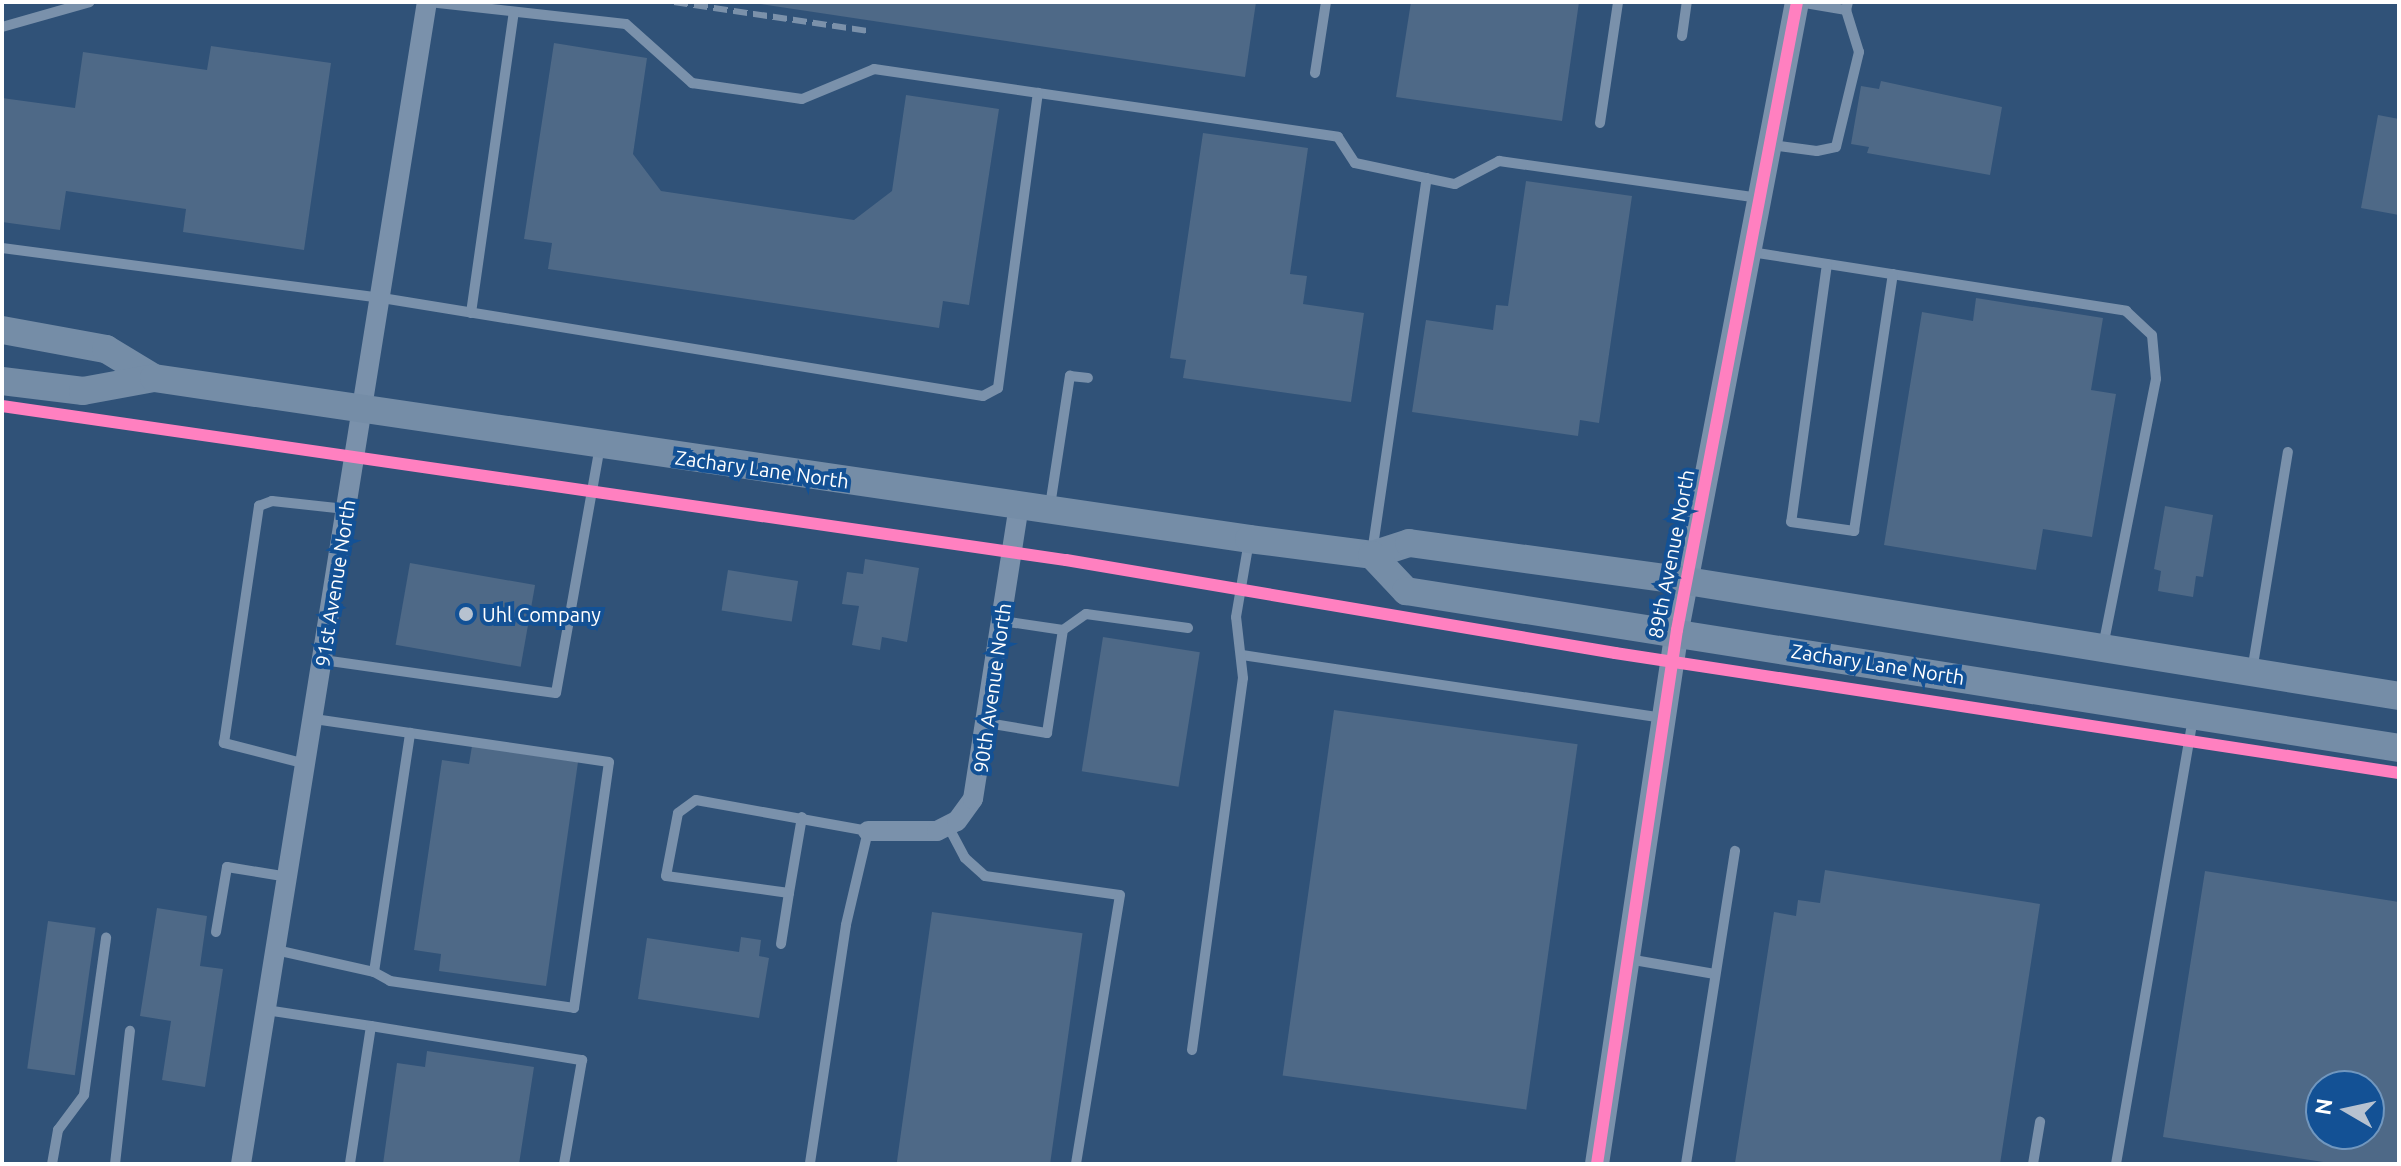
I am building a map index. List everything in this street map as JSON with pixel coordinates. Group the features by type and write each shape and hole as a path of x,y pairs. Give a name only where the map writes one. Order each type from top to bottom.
{"main road":[{"name":"Zachary Lane North","path":"2,330 106,349 154,378"},
{"name":"Zachary Lane North","path":"2,381 83,391 154,378 1249,539 1372,555 1409,543 1687,581 2399,696"},
{"name":"Zachary Lane North","path":"1372,555 1406,591 1677,630 2399,748"}],"street":[{"name":"91st Avenue North","path":"241,1164 428,2"},
{"name":"89th Avenue North","path":"1597,1164 1677,630 1798,2"},
{"name":"90th Avenue North","path":"948,826 973,799 1019,506"},
{"path":"868,831 909,833 948,826"}],"lane":[{"path":"2,27 90,2"},
{"path":"428,2 626,24 692,83 802,99 874,69 1338,137 1355,163 1455,184 1499,161 1759,198"},
{"path":"1315,73 1326,2"},
{"path":"1600,123 1618,2"},
{"path":"1682,36 1687,2"},
{"path":"1769,144 1817,151 1836,147 1859,52 1847,6 1798,2"},
{"path":"471,313 514,12"},
{"path":"2,248 382,298 983,396 998,388 1038,93"},
{"path":"1372,555 1427,178"},
{"path":"1749,251 2126,311 2152,335 2156,379 2103,648"},
{"path":"1827,264 1791,522 1854,531 1893,274"},
{"path":"1049,511 1070,376 1088,378"},
{"path":"323,660 556,693 600,446"},
{"path":"2252,672 2288,452"},
{"path":"306,764 224,743 259,506 272,501 346,509"},
{"path":"1192,1050 1242,655 1236,617 1249,539"},
{"path":"1002,621 1063,630 1086,614 1188,628"},
{"path":"987,723 1047,733 1063,630"},
{"path":"1242,655 1663,718"},
{"path":"2116,1164 2194,714"},
{"path":"276,950 374,972 390,981 574,1008 609,762 314,719"},
{"path":"374,972 410,733"},
{"path":"789,893 666,876 678,813 696,800 868,831 846,925 810,1164"},
{"path":"781,944 802,817"},
{"path":"948,826 965,858 985,876 1120,895 1076,1164"},
{"path":"1686,1164 1735,851"},
{"path":"216,932 227,867 288,877"},
{"path":"52,1164 58,1130 84,1095 106,938"},
{"path":"1628,959 1715,974"},
{"path":"266,1010 582,1060 564,1164"},
{"path":"350,1164 371,1026"},
{"path":"115,1164 130,1031"},
{"path":"2033,1164 2040,1122"}],"building":[{"path":"747,2 1256,2 1245,77"},
{"path":"1411,2 1579,2 1562,121 1396,97"},
{"path":"554,43 647,58 633,154 661,191 854,220 892,191 906,95 999,109 969,305 943,301 939,328 548,269 552,243 524,239"},
{"path":"211,46 331,63 304,250 183,232 186,209 66,191 60,230 2,222 2,98 75,108 83,52 207,70"},
{"path":"1881,81 2002,107 1990,175 1867,153 1869,147 1851,144 1861,86 1879,89"},
{"path":"2378,115 2399,119 2399,215 2361,208"},
{"path":"1203,133 1308,148 1290,274 1307,276 1303,304 1364,313 1351,402 1183,378 1186,360 1170,358"},
{"path":"1526,181 1632,196 1599,423 1580,420 1578,436 1412,412 1426,320 1493,330 1496,305 1508,306"},
{"path":"1976,298 2103,318 2091,390 2116,394 2092,537 2043,529 2036,570 1884,545 1922,312 1973,321"},
{"path":"2165,506 2213,515 2203,577 2196,576 2193,597 2158,591 2161,571 2154,569"},
{"path":"865,559 919,568 907,642 882,637 880,650 852,645 859,606 842,604 847,572 863,574"},
{"name":"Uhl Company","path":"410,563 535,585 521,667 396,645"},
{"path":"728,570 798,581 792,622 722,610"},
{"path":"1103,637 1200,652 1179,787 1082,771"},
{"path":"1334,710 1578,744 1526,1110 1283,1075"},
{"path":"472,746 578,762 546,986 439,971 441,954 414,950 442,760 469,764"},
{"path":"1825,870 2040,904 2000,1164 1735,1163 1774,912 1796,916 1798,900 1820,903"},
{"path":"2205,871 2399,902 2399,1164 2336,1164 2163,1137"},
{"path":"157,908 207,916 200,966 223,969 205,1087 162,1080 171,1021 140,1016"},
{"path":"932,912 1083,933 1050,1164 897,1164"},
{"path":"48,921 96,928 75,1075 27,1069"},
{"path":"741,937 761,940 759,956 769,958 759,1018 638,999 647,938 739,952"},
{"path":"427,1051 534,1067 519,1164 383,1164 397,1063 425,1067"}],"railway":[{"path":"674,2 869,31"}],"cycle path":[{"path":"1597,1164 1677,630 1797,2"},
{"path":"2,406 1066,560 1615,653 2399,773"}],"place":[{"name":"Uhl Company","path":"466,614"}]}
